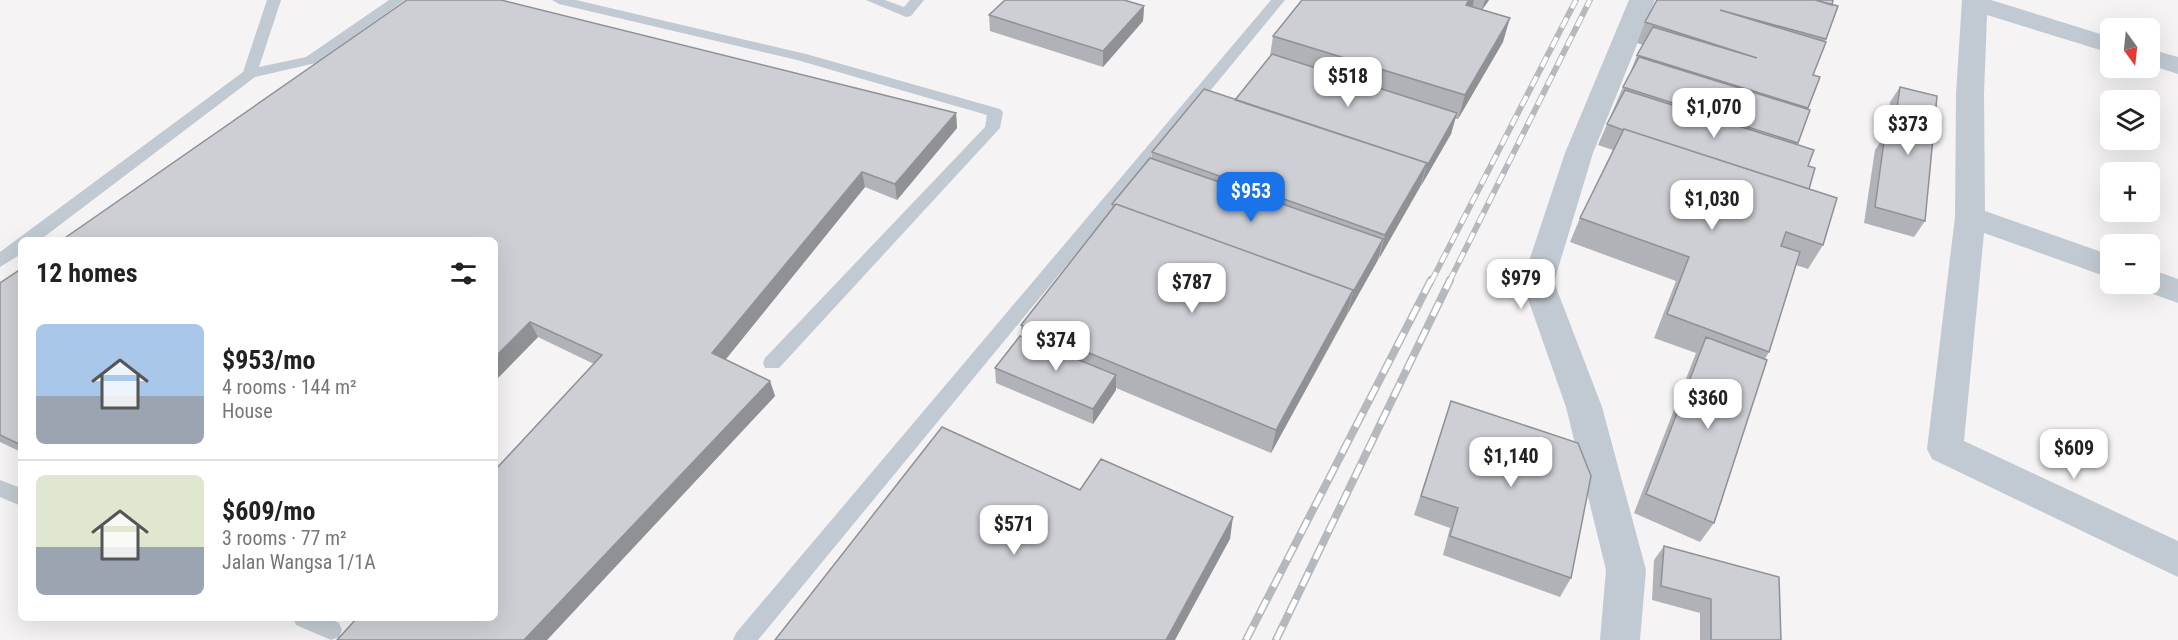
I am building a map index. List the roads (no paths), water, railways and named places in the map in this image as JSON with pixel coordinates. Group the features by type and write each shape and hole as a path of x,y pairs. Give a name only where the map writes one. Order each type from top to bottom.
{"street":[{"path":"1620,640 1626,570 1584,407 1538,282 1579,153 1642,0"},
{"path":"2100,42 1974,1 1970,217 1945,449 2178,560"},
{"path":"2160,60 2178,66"},
{"path":"1970,217 2100,263"},
{"path":"2160,285 2178,291"}],"lane":[{"path":"250,74 274,0"},
{"path":"32,237 250,74 311,60 398,0"},
{"path":"559,0 801,57 995,112 992,128 772,363"},
{"path":"873,0 906,13 917,0"},
{"path":"744,640 1278,0"},
{"path":"0,261 18,247"},
{"path":"0,488 18,496"},
{"path":"311,621 332,630"}],"railway":[{"path":"1431,282 1576,0"},
{"path":"1450,280 1590,0"},
{"path":"1246,640 1431,280"},
{"path":"1276,640 1450,280"}]}
